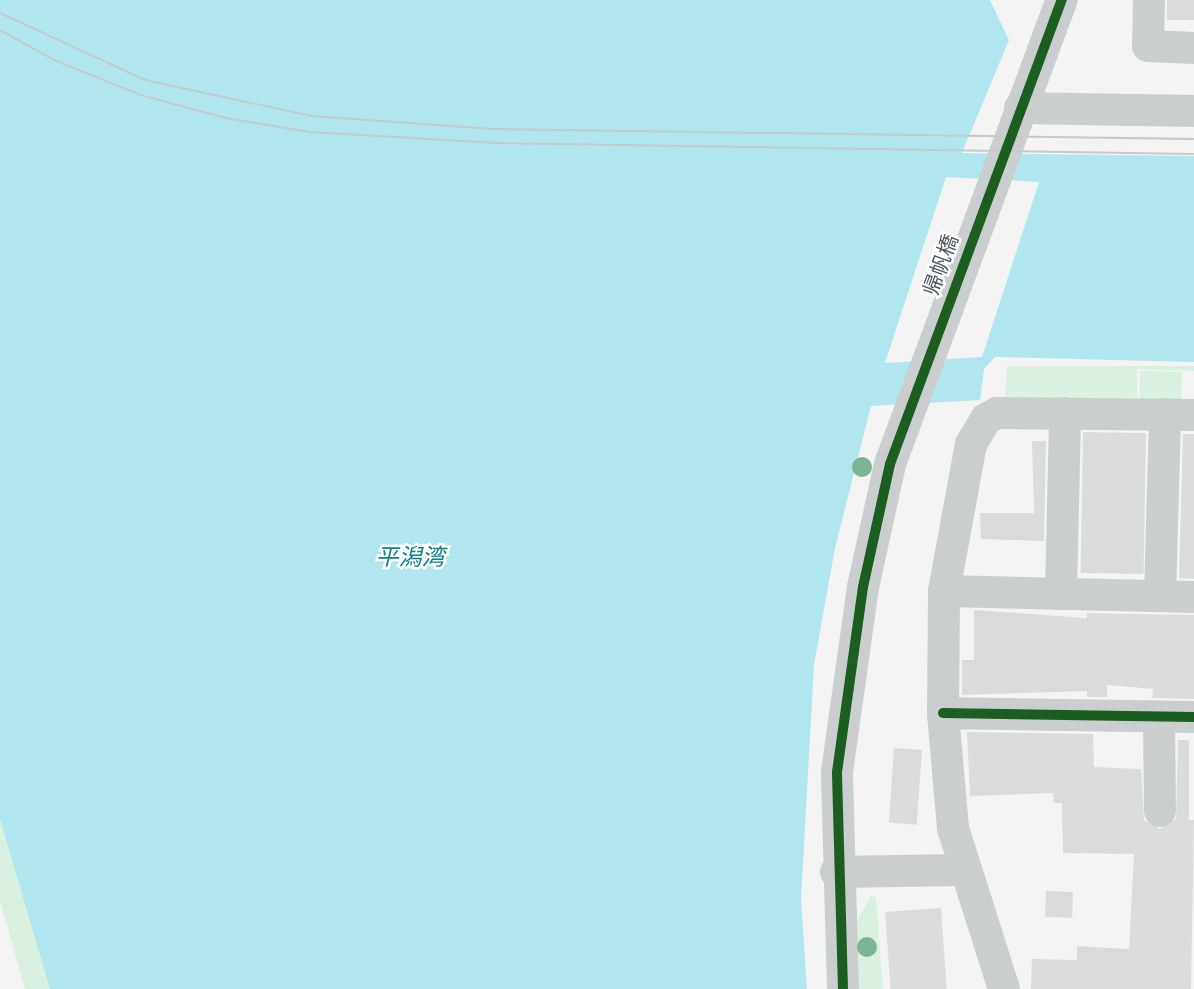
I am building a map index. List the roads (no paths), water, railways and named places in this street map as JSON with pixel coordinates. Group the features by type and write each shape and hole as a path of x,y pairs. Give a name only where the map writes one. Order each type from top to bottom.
{"street":[{"name":"帰帆橋","path":"843,989 836,872 838,772 863,587 890,464 1006,142 1062,0"},
{"path":"1149,0 1147,46 1194,48"},
{"path":"1020,108 1194,111"},
{"path":"1004,989 953,828 943,713 944,591 977,430 997,413 1180,414 1160,596"},
{"path":"1060,594 1065,413"},
{"path":"944,591 1194,597"},
{"path":"943,713 1194,717"},
{"path":"1159,717 1160,811"},
{"path":"836,872 966,870"}],"water":[{"name":"平潟湾","path":"0,0 990,0 1009,40 962,153 1194,156 1194,362 995,357 984,369 980,400 871,406 835,548 814,665 801,899 807,989 50,989 0,819"}],"tram line":[{"path":"0,13 145,80 312,116 493,129 1194,139"},
{"path":"0,30 54,60 141,95 226,118 310,132 493,143 1194,154"}]}
